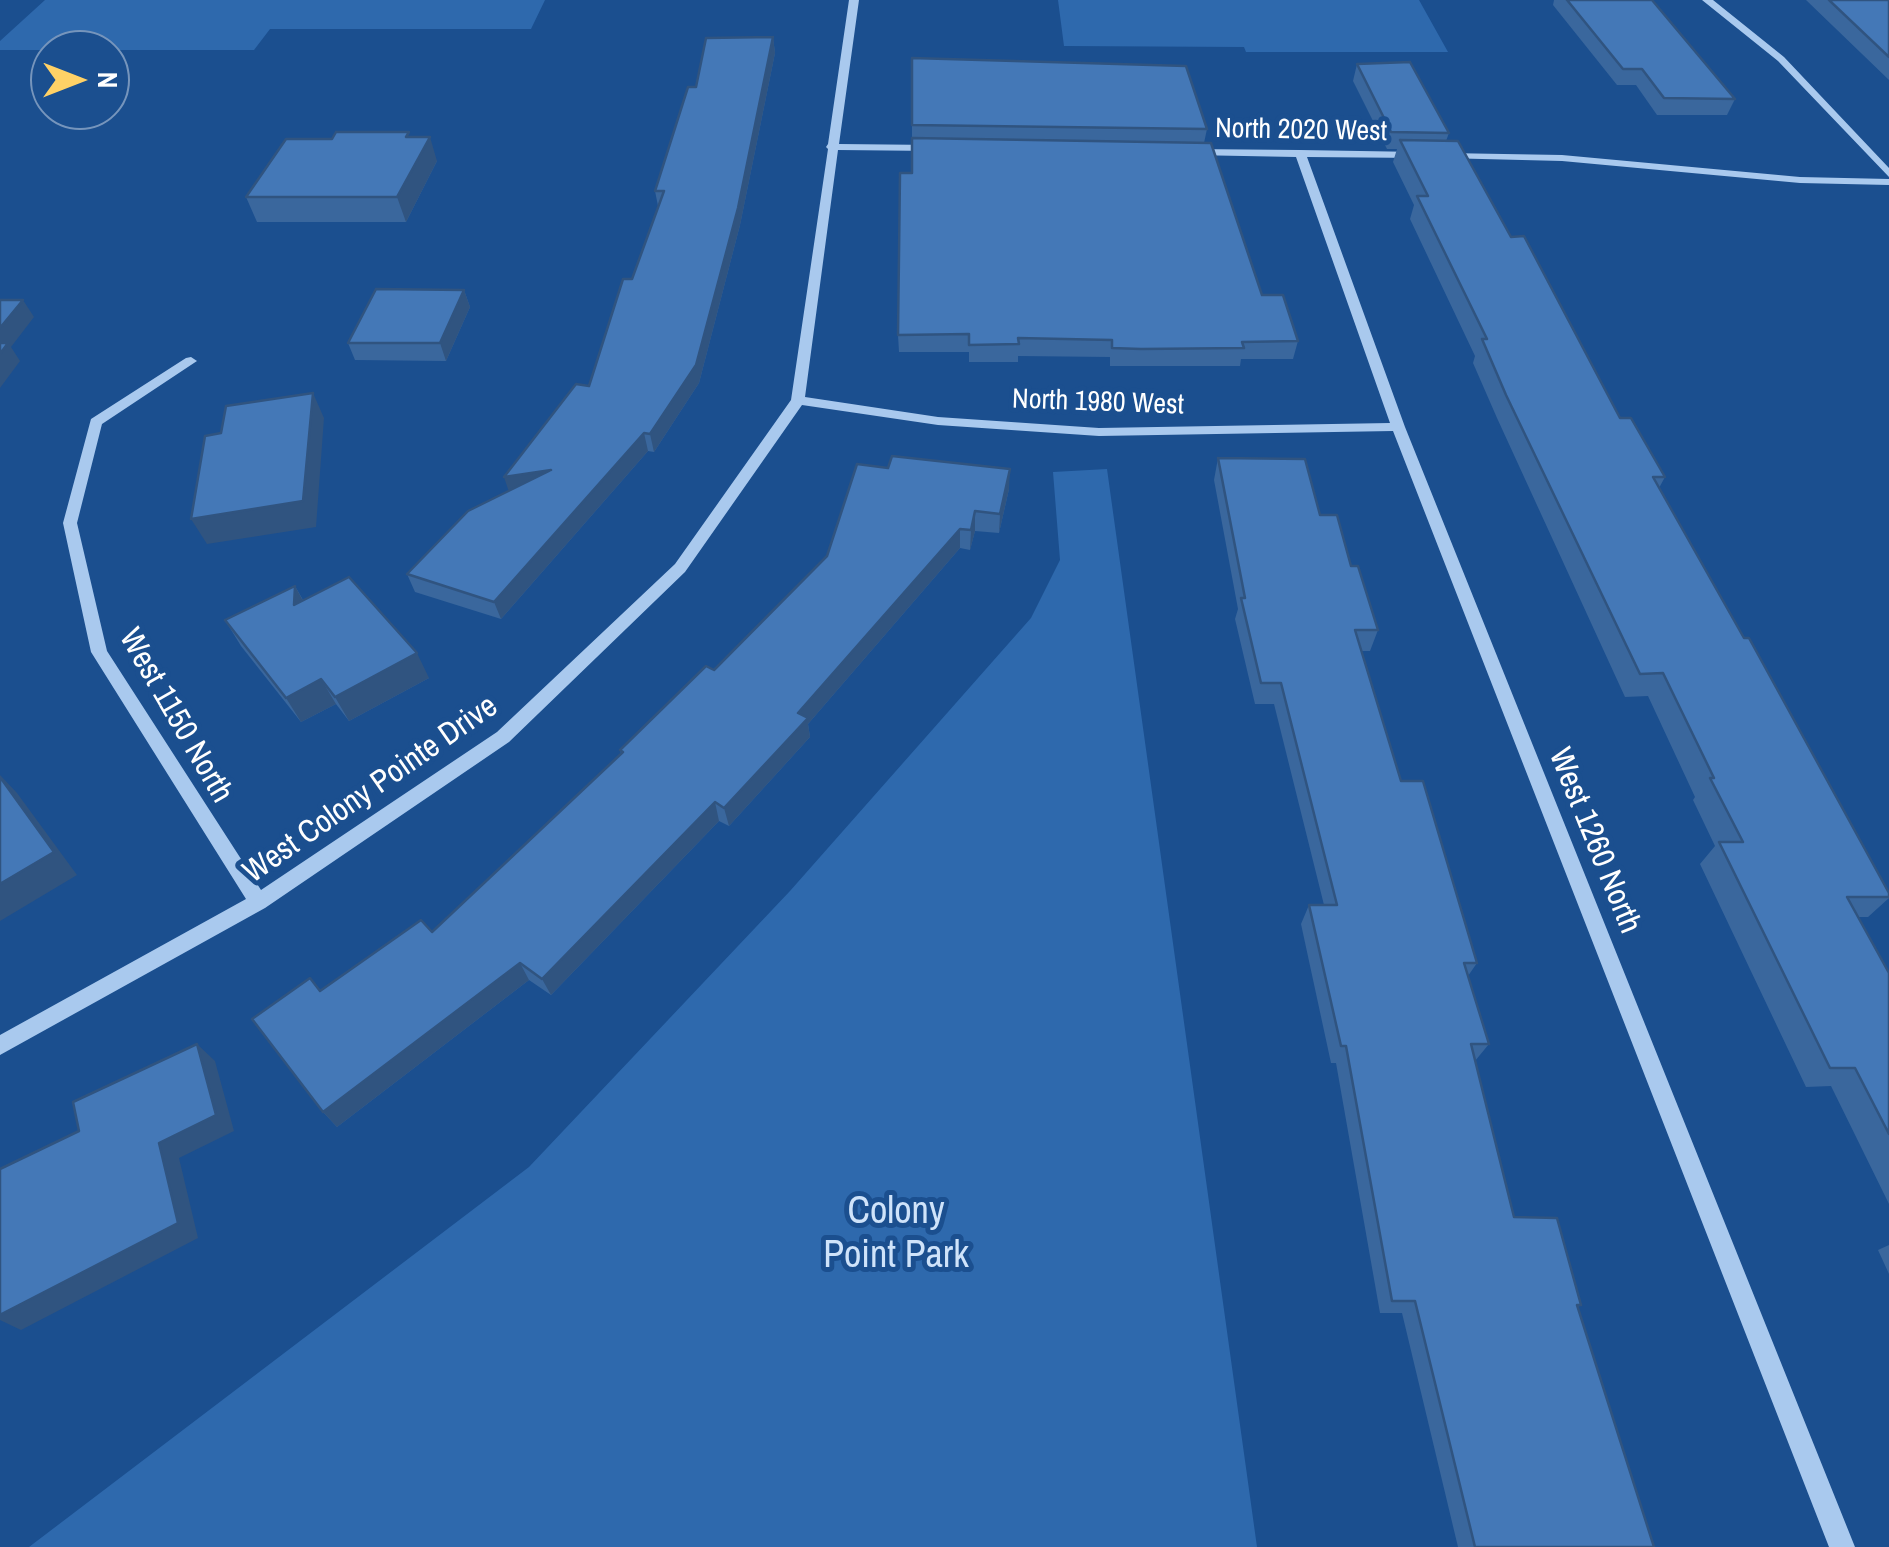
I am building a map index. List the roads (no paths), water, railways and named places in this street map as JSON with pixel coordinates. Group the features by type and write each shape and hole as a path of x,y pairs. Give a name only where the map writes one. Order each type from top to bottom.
{"street":[{"name":"West Colony Pointe Drive","path":"0,1046 258,902 503,737 680,568 798,400 854,0"},
{"path":"1708,0 1781,60 1889,174"},
{"path":"831,147 948,149"},
{"name":"North 2020 West","path":"1183,152 1562,158 1800,180 1889,182"},
{"name":"West 1260 North","path":"1300,153 1398,428 1842,1547"},
{"name":"West 1150 North","path":"191,361 96,422 70,523 99,652 258,902"},
{"name":"North 1980 West","path":"798,400 938,421 1099,432 1398,428"}],"park label":[{"name":"Colony Point Park","path":"896,1235"}]}
